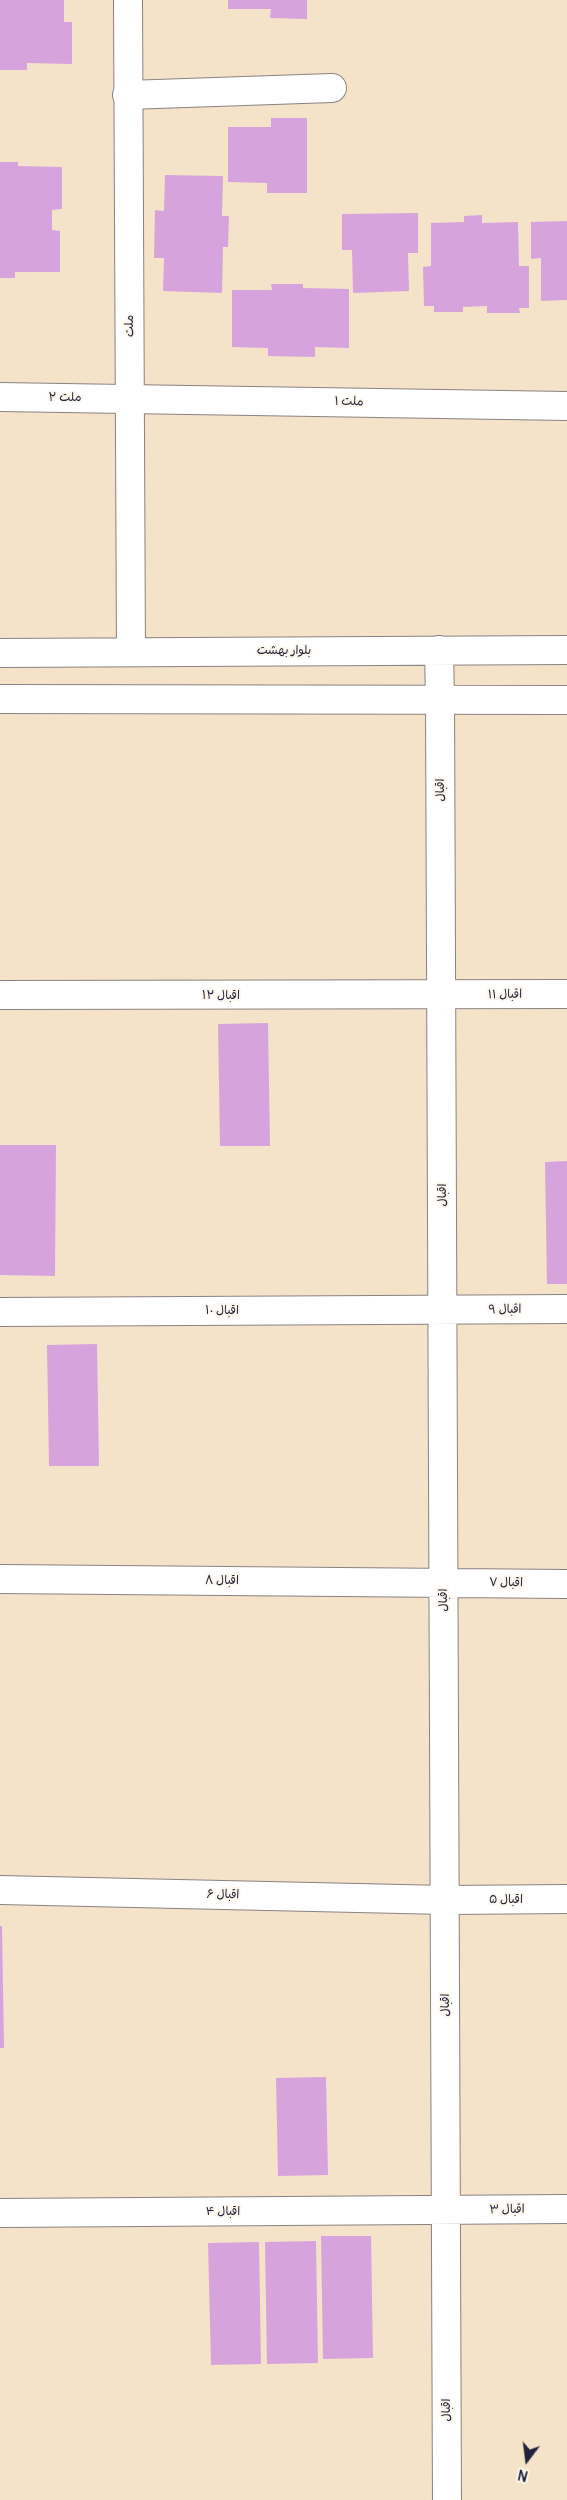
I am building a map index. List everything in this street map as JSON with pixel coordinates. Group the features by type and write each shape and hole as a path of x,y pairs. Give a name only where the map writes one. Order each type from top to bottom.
{"street":[{"name":"ملت","path":"128,0 131,652"},
{"path":"127,95 332,88"},
{"name":"ملت ۲","path":"0,397 130,398"},
{"name":"ملت ۱","path":"130,398 567,406"},
{"name":"اقبال","path":"439,650 444,1310 448,2500"},
{"name":"بلوار بهشت","path":"0,652 567,650"},
{"path":"0,699 567,700"},
{"name":"اقبال ۱۱","path":"442,996 567,994"},
{"name":"اقبال ۱۲","path":"0,995 442,996"},
{"name":"اقبال ۹","path":"444,1310 567,1309"},
{"name":"اقبال ۱۰","path":"0,1312 444,1310"},
{"name":"اقبال ۸","path":"0,1579 444,1583"},
{"name":"اقبال ۷","path":"444,1583 567,1584"},
{"name":"اقبال ۶","path":"0,1890 446,1900"},
{"name":"اقبال ۵","path":"446,1900 567,1899"},
{"name":"اقبال ۳","path":"447,2210 567,2209"},
{"name":"اقبال ۴","path":"0,2213 447,2210"}],"building":[{"path":"0,0 64,0 64,22 72,22 72,64 27,63 27,70 0,70"},
{"path":"228,0 307,0 307,19 270,18 271,9 228,9"},
{"path":"271,118 307,118 307,193 267,193 267,183 228,182 228,127 271,127"},
{"path":"0,162 18,162 18,166 62,167 62,209 52,210 52,230 60,231 60,272 15,272 15,278 0,278"},
{"path":"165,175 223,176 222,216 229,216 228,247 223,247 222,293 163,291 164,258 154,258 155,210 164,211"},
{"path":"418,213 418,253 408,253 409,291 353,293 352,250 342,250 342,214"},
{"path":"482,215 482,223 518,222 519,266 529,266 529,308 519,308 520,313 487,313 487,306 463,307 463,312 434,312 434,306 424,306 423,267 431,266 431,223 464,222 464,216"},
{"path":"567,221 567,300 541,301 541,258 531,259 531,222"},
{"path":"271,284 303,284 303,288 349,289 349,348 315,347 315,357 268,356 268,348 232,347 232,290 272,290"},
{"path":"268,1023 270,1146 220,1146 218,1024"},
{"path":"0,1145 56,1145 55,1276 0,1275"},
{"path":"567,1161 567,1284 547,1284 545,1162"},
{"path":"97,1344 99,1466 49,1466 47,1345"},
{"path":"0,1926 2,1926 4,2048 0,2048"},
{"path":"326,2077 328,2175 278,2176 276,2078"},
{"path":"321,2236 371,2236 373,2358 323,2359"},
{"path":"316,2241 318,2363 267,2364 265,2242"},
{"path":"259,2242 261,2364 211,2365 208,2243"}]}
